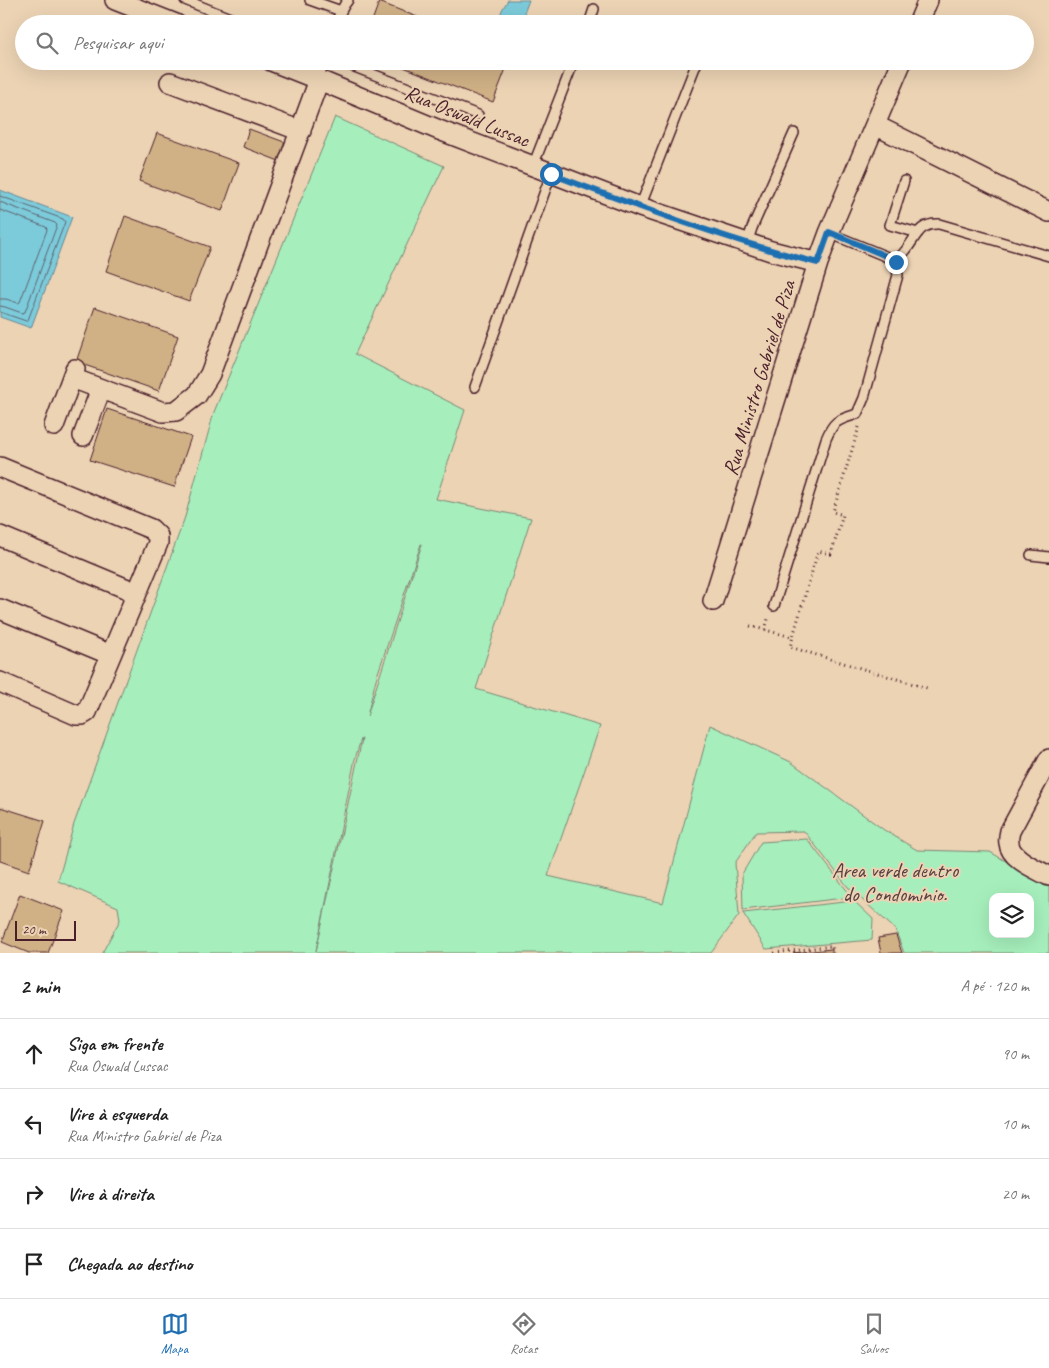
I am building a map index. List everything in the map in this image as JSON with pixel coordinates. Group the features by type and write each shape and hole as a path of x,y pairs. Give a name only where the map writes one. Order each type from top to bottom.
{"street":[{"path":"115,0 153,15"},
{"path":"922,15 928,0"},
{"name":"Rua Oswald Lussac","path":"296,70 439,130 640,208 771,251 818,263"},
{"name":"Rua Ministro Gabriel de Piza","path":"713,600 818,263 829,232 898,70"},
{"path":"54,426 74,373 101,389 163,412 176,411 197,395 210,374 319,80"},
{"path":"170,82 301,130"},
{"path":"875,125 1049,212"},
{"path":"83,436 101,389"},
{"path":"0,467 151,529 158,536 158,542 87,712 82,715 76,715 0,682"},
{"path":"0,536 137,593"},
{"path":"0,609 111,655"},
{"path":"1049,759 1010,831 1008,842 1010,850 1016,857 1049,876"}],"lane":[{"path":"310,0 341,11"},
{"path":"339,15 348,0"},
{"path":"192,1 224,15"},
{"path":"592,15 594,9"},
{"path":"319,80 321,70"},
{"path":"362,70 478,115"},
{"path":"533,167 571,70"},
{"path":"640,208 694,70"},
{"path":"748,243 752,228 794,133"},
{"path":"475,387 551,174"},
{"path":"904,181 890,225 918,233"},
{"path":"896,262 918,233 931,224 939,224 1049,256"},
{"path":"829,232 896,262"},
{"path":"774,606 831,426 841,419 857,414 864,398 898,275 896,262"},
{"path":"1031,556 1049,557"}],"path":[{"path":"857,414 861,421 833,512 843,515 830,554 818,551 790,646 928,688"},
{"path":"750,626 792,637"},
{"path":"774,953 832,946 833,953"}],"green space":[{"name":"Area verde dentro do Condomínio.","path":"335,117 444,166 355,354 465,410 436,499 531,518 476,689 600,726 548,876 663,903 710,725 791,762 884,830 917,850 990,852 1049,886 1049,953 904,953 895,929 848,887 804,831 756,832 735,863 739,915 711,953 102,953 120,920 118,907 58,881 74,824 185,517 214,412","holes":["422,544 367,716 376,679","362,739 316,951 355,759"]},
{"path":"807,839 852,897 743,910 742,874 761,842"},
{"path":"854,901 873,919 872,940 766,949 743,913"}],"water":[{"path":"508,0 529,0 523,15 501,15"},
{"path":"0,190 72,217 31,328 0,317"}],"building":[{"path":"379,2 412,15 374,15"},
{"path":"411,70 505,70 493,102"},
{"path":"249,129 287,143 279,161 243,147"},
{"path":"157,133 239,163 222,211 139,181"},
{"path":"125,216 210,247 189,301 106,271"},
{"path":"95,307 178,336 159,391 76,362"},
{"path":"107,409 191,437 174,487 90,460"},
{"path":"0,807 45,821 29,871 0,861"},
{"path":"20,894 64,911 48,953 29,953 2,942"},
{"path":"896,935 902,953 881,953 878,938"},
{"path":"832,949 832,953 793,953"}],"route":[{"path":"551,174 640,208 771,251 818,263 829,232 896,262"}]}
